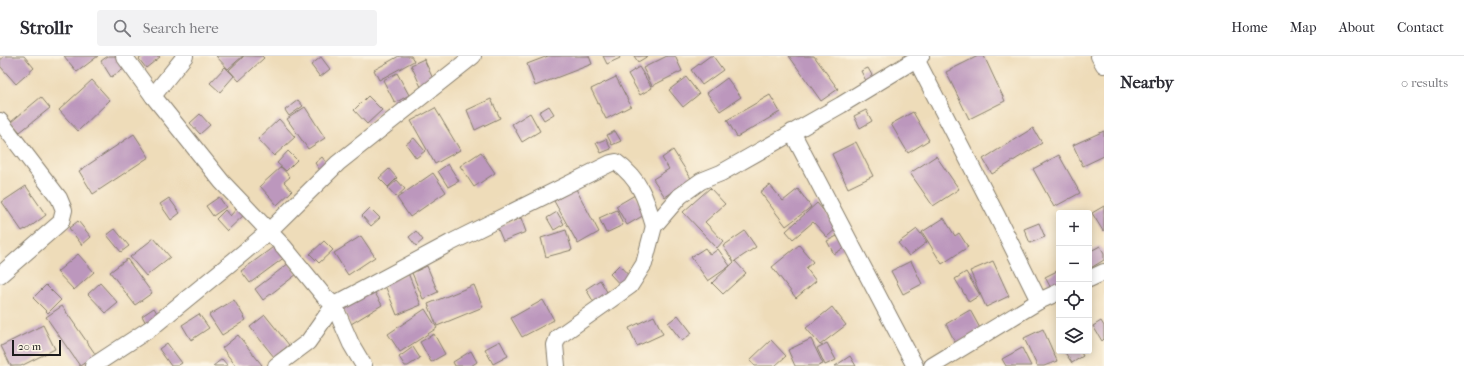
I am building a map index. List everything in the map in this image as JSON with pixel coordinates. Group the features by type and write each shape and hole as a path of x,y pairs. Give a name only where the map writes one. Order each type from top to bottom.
{"street":[{"path":"124,56 153,96 222,182 269,232 324,296 334,305 351,344 364,366"},
{"path":"153,96 185,56"},
{"path":"93,366 111,362 269,232 338,163 473,56"},
{"path":"1099,56 1104,65"},
{"path":"557,366 555,345 558,337 630,286 644,264 654,226 680,196 701,181 721,173 841,105 918,57 1039,301"},
{"path":"0,121 59,198 64,210 61,222 0,275"},
{"path":"792,132 915,366"},
{"path":"276,366 308,342 334,305 450,243 611,163 616,162 625,168 643,192 654,226"},
{"path":"1092,277 1104,272"},
{"path":"932,366 1039,301 1056,293"}],"building":[{"path":"5,56 24,56 34,68 16,84 0,66 0,60"},
{"path":"64,56 98,56 77,72"},
{"path":"108,56 116,56 124,69 111,77 101,61"},
{"path":"143,56 160,57 146,68 139,59"},
{"path":"216,56 243,56 228,69"},
{"path":"244,56 262,56 264,58 239,81 229,70"},
{"path":"399,56 411,56 414,61 379,80 374,70"},
{"path":"548,56 589,56 592,64 535,86 527,64"},
{"path":"603,56 619,56 620,58 607,64"},
{"path":"634,56 648,56 638,62"},
{"path":"667,56 675,56 682,71 652,86 643,68"},
{"path":"710,56 713,56 723,70 702,85 691,70"},
{"path":"789,56 814,56 838,89 821,101"},
{"path":"978,56 984,56 1005,101 969,119 946,72"},
{"path":"321,57 330,69 320,77 311,65"},
{"path":"424,59 434,81 421,87 411,65"},
{"path":"225,67 234,76 220,92 210,83"},
{"path":"639,67 652,88 640,95 628,74"},
{"path":"868,68 873,77 866,81 861,71"},
{"path":"397,73 409,95 395,103 383,80"},
{"path":"616,77 631,106 606,119 591,89"},
{"path":"686,77 699,94 683,107 669,90"},
{"path":"727,78 741,97 720,111 707,93"},
{"path":"92,80 110,100 78,131 59,110"},
{"path":"770,95 780,112 737,137 727,120"},
{"path":"368,96 382,110 367,124 354,110"},
{"path":"41,97 50,108 20,132 11,122"},
{"path":"491,99 500,118 475,130 467,110"},
{"path":"298,100 303,106 289,116 285,110"},
{"path":"549,106 554,114 544,120 539,112"},
{"path":"305,107 325,138 308,149 287,119"},
{"path":"435,108 460,150 435,164 411,121"},
{"path":"866,110 872,121 860,128 854,116"},
{"path":"913,112 929,140 908,153 891,124"},
{"path":"530,113 540,131 522,142 512,124"},
{"path":"200,114 210,125 200,134 190,123"},
{"path":"279,119 295,137 274,156 258,139"},
{"path":"1033,128 1042,143 992,174 983,159"},
{"path":"615,131 621,141 612,145 607,135"},
{"path":"1104,131 1104,156 1083,166 1073,145"},
{"path":"134,134 149,157 93,194 79,171"},
{"path":"414,138 425,151 416,158 406,144"},
{"path":"606,139 611,149 601,153 596,143"},
{"path":"856,142 873,176 848,188 832,154"},
{"path":"673,150 692,180 665,197 653,179 669,169 662,158"},
{"path":"288,151 297,160 286,171 277,163"},
{"path":"481,152 495,173 474,187 460,166"},
{"path":"1059,155 1080,193 1054,207 1033,169"},
{"path":"936,156 959,189 933,206 910,173"},
{"path":"322,157 330,167 322,173 315,163"},
{"path":"448,164 459,181 448,187 438,171"},
{"path":"281,167 290,177 284,182 292,191 277,205 260,186"},
{"path":"389,169 397,178 388,187 379,178"},
{"path":"433,173 446,192 410,217 397,198"},
{"path":"397,180 405,189 396,197 388,188"},
{"path":"770,185 783,201 798,189 811,207 786,226 760,192"},
{"path":"26,186 46,215 26,230 25,229 22,231 2,202"},
{"path":"710,188 725,204 705,222 723,241 717,248 683,212"},
{"path":"576,189 599,232 578,244 554,201"},
{"path":"635,195 646,214 627,225 616,206"},
{"path":"219,197 226,207 213,216 206,206"},
{"path":"169,198 180,213 171,220 160,204"},
{"path":"817,203 838,227 827,237 813,222 793,239 786,231"},
{"path":"1104,206 1103,231 1092,213"},
{"path":"238,207 245,214 227,231 216,219 225,210 230,216"},
{"path":"370,208 380,218 371,226 362,216"},
{"path":"617,210 623,225 606,233 599,218"},
{"path":"557,212 564,224 554,230 547,218"},
{"path":"521,218 526,232 503,241 497,227"},
{"path":"944,218 955,236 959,233 968,247 942,264 922,232"},
{"path":"78,221 91,237 82,245 69,228"},
{"path":"1039,223 1045,237 1030,243 1024,229"},
{"path":"115,229 129,246 121,252 107,235"},
{"path":"917,229 927,242 909,256 898,243"},
{"path":"566,230 572,250 546,257 541,238"},
{"path":"416,231 423,240 416,246 409,237"},
{"path":"745,231 756,247 735,261 746,273 723,294 712,283 734,262 723,246"},
{"path":"361,236 375,257 348,275 334,253"},
{"path":"837,236 844,248 834,254 827,241"},
{"path":"154,238 170,257 146,276 130,257"},
{"path":"324,241 333,250 319,263 310,254"},
{"path":"280,242 289,254 250,283 241,271"},
{"path":"799,245 813,262 806,268 816,281 796,298 772,267"},
{"path":"1100,246 1104,253 1104,260 1092,267 1092,250"},
{"path":"705,248 710,255 718,249 730,266 708,281 691,257"},
{"path":"78,254 94,272 74,290 57,272"},
{"path":"127,259 152,293 135,305 110,272"},
{"path":"911,261 922,284 903,294 891,271"},
{"path":"993,261 1009,296 986,307 970,271"},
{"path":"289,263 297,274 263,300 255,289"},
{"path":"619,265 632,279 623,288 610,274"},
{"path":"427,266 438,292 423,299 412,273"},
{"path":"966,272 980,295 969,302 955,279"},
{"path":"1056,272 1056,290 1053,292 1045,277"},
{"path":"408,273 421,305 397,315 384,283"},
{"path":"600,280 610,297 596,306 586,289"},
{"path":"100,283 118,303 106,313 88,294"},
{"path":"46,285 61,300 48,313 33,298"},
{"path":"474,285 483,307 437,326 428,304"},
{"path":"372,288 382,305 351,324 341,307"},
{"path":"234,300 246,320 222,335 209,315"},
{"path":"543,300 554,320 522,337 511,318"},
{"path":"62,306 96,355 80,366 46,317"},
{"path":"832,307 846,325 820,345 806,328"},
{"path":"154,308 160,318 147,325 142,316"},
{"path":"425,309 437,328 400,352 388,334"},
{"path":"970,310 981,330 956,344 946,324"},
{"path":"199,314 209,328 191,340 182,325"},
{"path":"265,315 289,345 274,357 250,327"},
{"path":"678,315 692,333 682,341 668,323"},
{"path":"654,316 663,334 637,346 629,328"},
{"path":"1101,321 1104,326 1104,339 1102,341 1093,326"},
{"path":"43,325 55,349 21,366 11,366 1,346"},
{"path":"1043,329 1057,361 1044,366 1037,366 1024,338"},
{"path":"434,334 445,354 431,362 420,342"},
{"path":"238,335 262,365 261,366 236,366 222,348"},
{"path":"811,339 823,364 818,366 795,366 788,350"},
{"path":"771,340 786,356 775,366 755,366 750,360"},
{"path":"500,341 508,356 493,364 485,349"},
{"path":"167,343 182,363 177,366 171,366 159,349"},
{"path":"827,343 836,360 825,365 817,348"},
{"path":"413,347 420,358 408,366 405,366 399,357"},
{"path":"1022,348 1031,366 1006,366 1002,359"},
{"path":"471,351 477,362 471,366 455,366 453,362"},
{"path":"1066,354 1082,354 1083,356 1072,363"},
{"path":"850,356 856,366 835,366"},
{"path":"222,359 228,366 213,366"}]}
